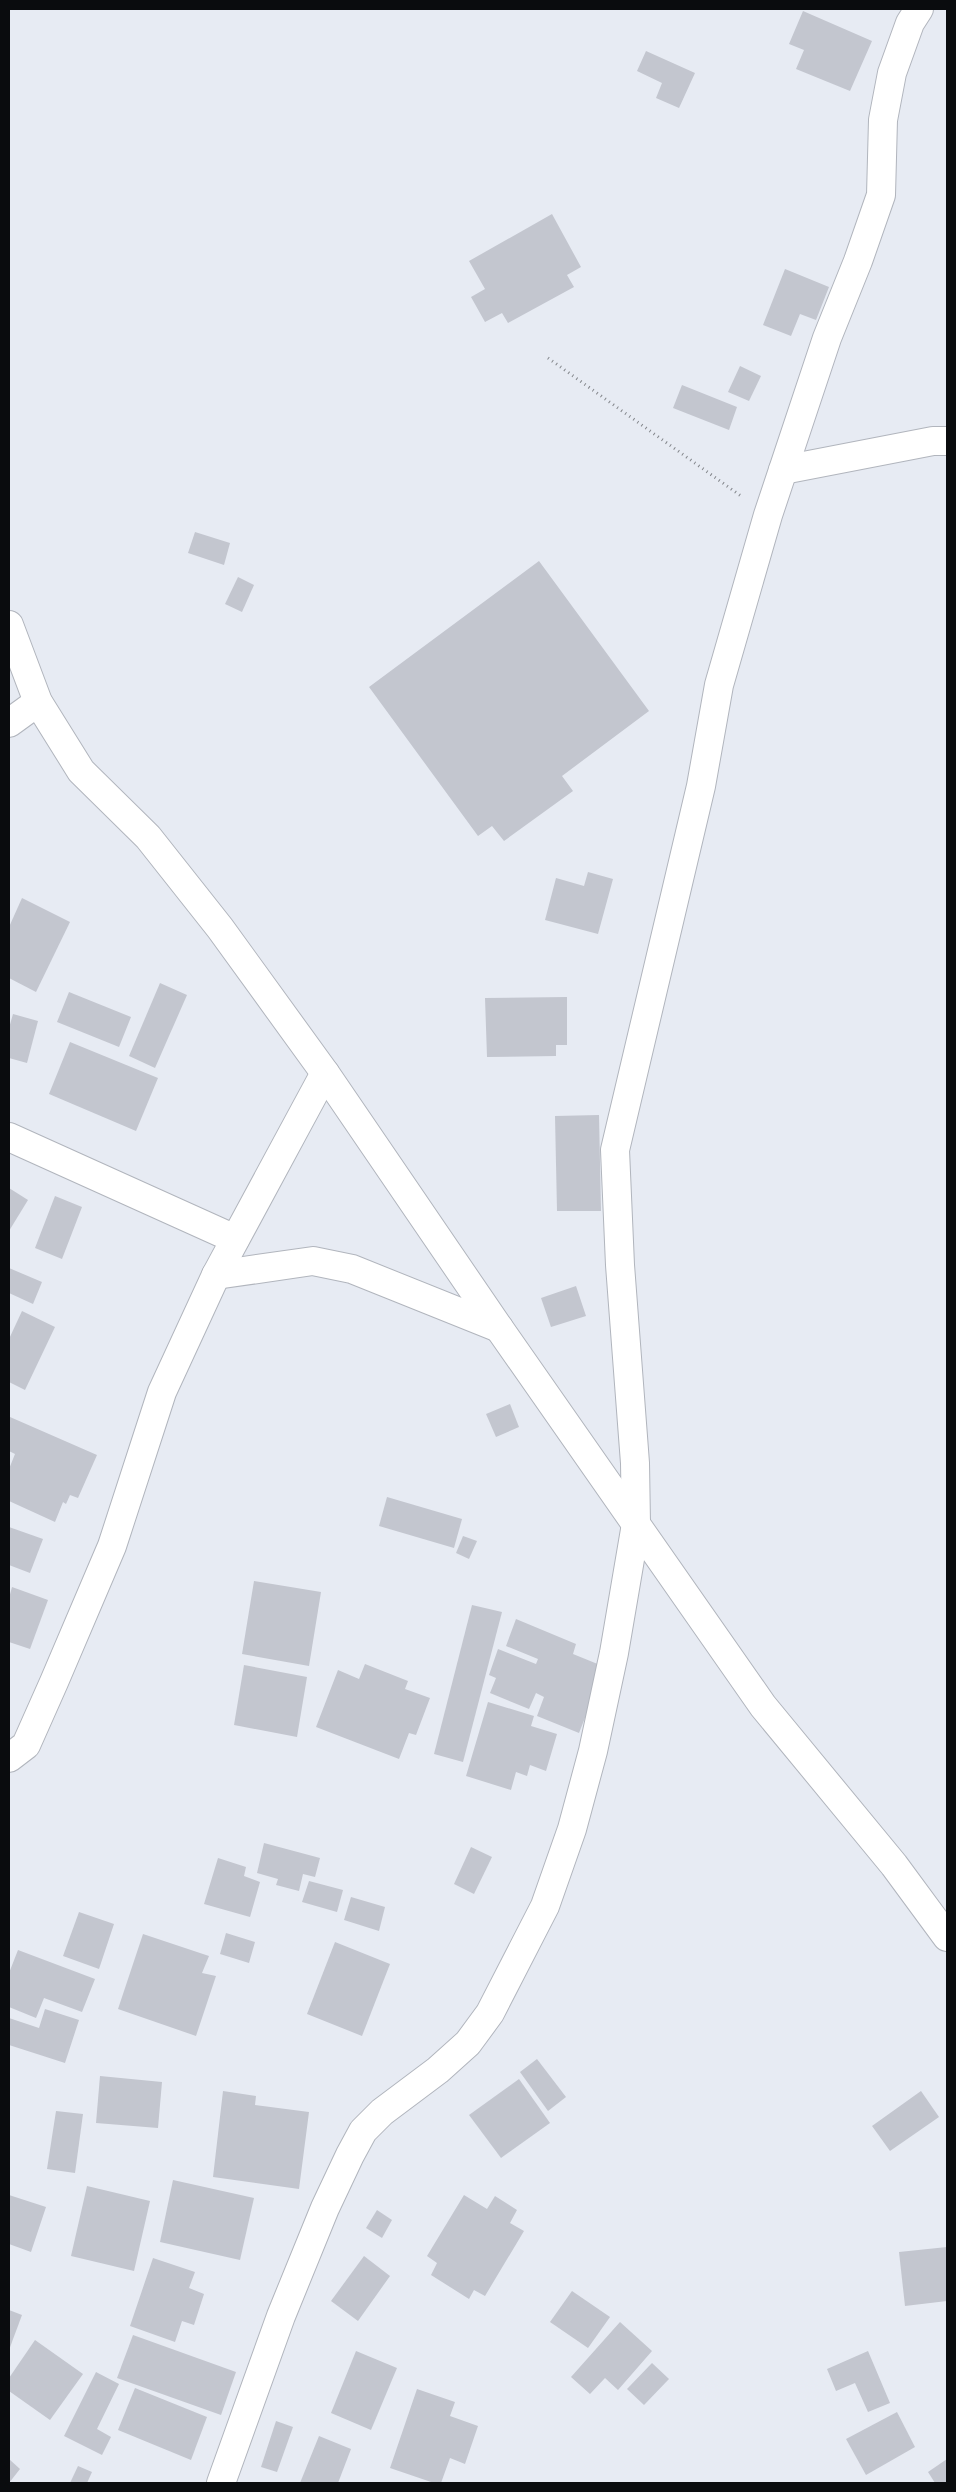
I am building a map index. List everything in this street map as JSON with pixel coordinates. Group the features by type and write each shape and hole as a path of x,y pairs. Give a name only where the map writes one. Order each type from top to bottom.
{"street":[{"path":"221,2483 280,2316 324,2208 350,2154 364,2131 382,2112 438,2070 468,2043 490,2013 545,1906 572,1829 593,1751 614,1653 636,1524 635,1463 620,1265 615,1150 701,786 719,685 783,470 827,338 881,196 883,120 892,73 910,23 919,9"},
{"path":"783,470 933,441 947,441"},
{"path":"9,625 38,702 81,771 148,837 220,928 325,1073 499,1328 763,1706 894,1865 947,1936"},
{"path":"9,722 38,702"},
{"path":"9,1758 26,1745 112,1546 162,1392 216,1275 325,1073"},
{"path":"9,1137 235,1239"},
{"path":"216,1275 313,1262 333,1265 352,1269 499,1328"}],"path":[{"path":"548,358 768,516"}],"building":[{"path":"803,11 872,41 850,91 796,69 804,50 789,44"},
{"path":"646,51 695,73 679,108 656,98 662,83 637,71"},
{"path":"552,214 581,267 567,275 574,287 508,323 502,313 485,322 471,297 485,289 469,261"},
{"path":"785,269 829,287 816,320 800,314 791,336 763,325"},
{"path":"740,366 761,376 749,401 728,392"},
{"path":"682,385 737,407 729,430 673,408"},
{"path":"195,532 230,543 224,565 188,553"},
{"path":"539,561 649,711 562,776 573,791 504,841 492,826 478,836 369,687"},
{"path":"238,577 254,585 242,612 225,604"},
{"path":"588,872 613,879 598,934 545,920 556,878 584,886"},
{"path":"22,898 70,922 36,992 9,978 9,927"},
{"path":"160,983 187,995 155,1068 129,1056"},
{"path":"69,992 131,1017 119,1047 57,1022"},
{"path":"567,997 567,1045 556,1045 556,1056 487,1057 485,998"},
{"path":"13,1014 38,1021 27,1063 9,1058 9,1028"},
{"path":"70,1042 158,1078 136,1131 49,1094"},
{"path":"599,1115 601,1211 557,1211 555,1116"},
{"path":"9,1188 28,1200 9,1231"},
{"path":"55,1196 82,1207 62,1259 35,1248"},
{"path":"9,1268 42,1282 33,1304 9,1293"},
{"path":"576,1286 586,1316 551,1327 541,1298"},
{"path":"22,1311 55,1327 25,1390 9,1382 9,1339"},
{"path":"510,1404 519,1427 496,1437 486,1414"},
{"path":"10,1417 97,1455 78,1498 70,1495 66,1504 63,1502 55,1522 9,1501 9,1469 15,1454 9,1451"},
{"path":"387,1497 462,1519 454,1548 379,1526"},
{"path":"9,1527 43,1539 30,1573 9,1565"},
{"path":"463,1536 477,1541 469,1559 456,1553"},
{"path":"254,1581 321,1592 309,1666 242,1654"},
{"path":"12,1587 48,1600 30,1649 9,1642 9,1598"},
{"path":"472,1605 502,1612 463,1762 434,1754"},
{"path":"516,1619 576,1644 573,1654 605,1667 579,1733 537,1716 544,1697 536,1693 529,1709 490,1693 496,1678 489,1675 498,1649 536,1664 538,1659 506,1646"},
{"path":"365,1664 408,1681 405,1689 430,1698 416,1735 409,1733 399,1759 316,1727 338,1670 359,1679"},
{"path":"244,1665 307,1677 297,1737 234,1725"},
{"path":"488,1702 534,1716 531,1726 557,1734 546,1771 530,1765 527,1776 516,1772 511,1790 466,1776"},
{"path":"264,1843 320,1858 315,1877 303,1874 299,1891 276,1885 278,1879 257,1873"},
{"path":"471,1847 492,1857 474,1894 454,1884"},
{"path":"218,1858 246,1867 244,1876 260,1882 250,1917 204,1904"},
{"path":"309,1881 343,1890 337,1912 302,1902"},
{"path":"351,1897 385,1907 379,1931 344,1920"},
{"path":"79,1912 114,1924 99,1969 63,1956"},
{"path":"226,1933 255,1942 249,1963 220,1954"},
{"path":"143,1934 209,1956 202,1973 216,1976 196,2036 118,2009"},
{"path":"335,1942 390,1964 362,2036 307,2014"},
{"path":"18,1950 95,1979 82,2012 44,1998 36,2018 9,2007 9,1973"},
{"path":"45,2009 79,2020 65,2063 9,2045 9,2018 39,2028"},
{"path":"537,2059 566,2097 548,2111 520,2072"},
{"path":"100,2076 162,2082 158,2128 96,2123"},
{"path":"519,2079 550,2123 501,2158 469,2115"},
{"path":"223,2091 256,2096 255,2105 309,2112 299,2189 213,2177"},
{"path":"921,2091 939,2117 890,2151 872,2126"},
{"path":"56,2111 83,2114 75,2173 47,2169"},
{"path":"173,2180 254,2198 240,2260 160,2242"},
{"path":"87,2186 150,2201 134,2271 71,2256"},
{"path":"9,2195 46,2207 31,2252 9,2244"},
{"path":"464,2195 487,2209 495,2196 517,2210 510,2223 524,2231 485,2296 474,2290 469,2299 431,2275 437,2263 427,2256"},
{"path":"377,2210 392,2220 382,2238 366,2228"},
{"path":"947,2247 947,2301 905,2306 899,2252"},
{"path":"364,2256 390,2276 358,2321 331,2301"},
{"path":"153,2258 195,2272 189,2288 204,2294 194,2325 182,2321 175,2342 130,2326"},
{"path":"572,2291 610,2317 588,2348 550,2322"},
{"path":"9,2310 22,2315 9,2350"},
{"path":"620,2322 652,2351 618,2390 605,2378 590,2394 571,2377"},
{"path":"133,2335 236,2372 221,2415 117,2378"},
{"path":"35,2340 83,2374 50,2420 9,2391 9,2378"},
{"path":"356,2351 397,2368 371,2430 331,2413"},
{"path":"868,2351 890,2403 868,2412 855,2383 836,2391 827,2369"},
{"path":"652,2363 669,2379 644,2405 627,2389"},
{"path":"96,2372 119,2384 97,2429 111,2437 102,2455 64,2436"},
{"path":"135,2388 207,2417 191,2460 118,2430"},
{"path":"417,2389 455,2402 450,2416 478,2426 465,2464 450,2458 441,2483 434,2483 390,2468"},
{"path":"897,2412 915,2447 866,2475 846,2439"},
{"path":"276,2421 293,2427 277,2472 261,2467"},
{"path":"319,2436 351,2449 338,2483 300,2483"},
{"path":"9,2459 20,2469 9,2483"},
{"path":"947,2459 947,2483 935,2483 928,2472"},
{"path":"78,2466 92,2472 87,2483 70,2483"}]}
